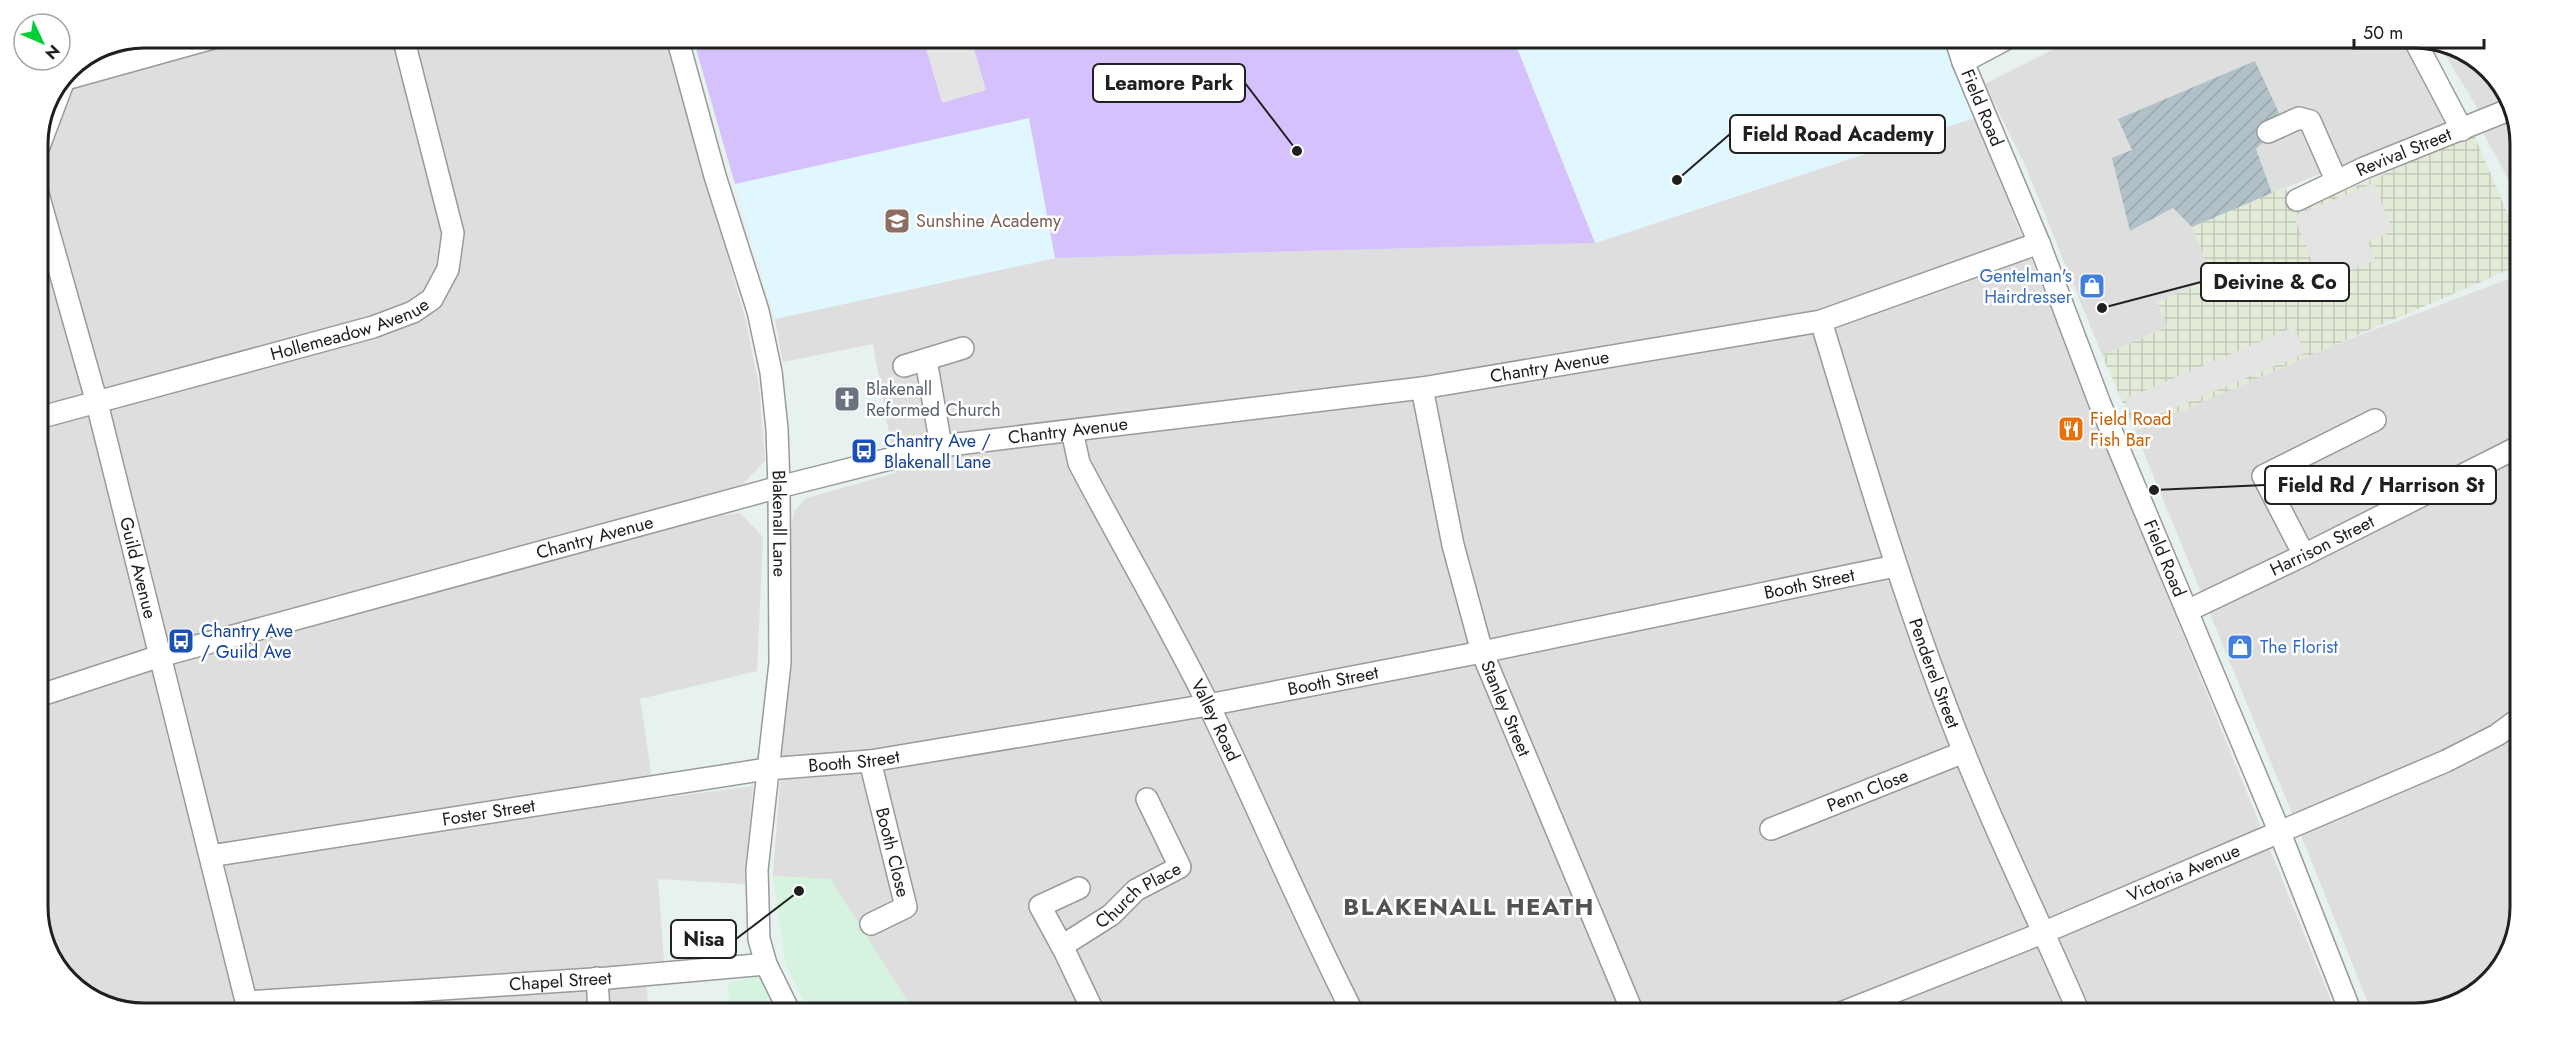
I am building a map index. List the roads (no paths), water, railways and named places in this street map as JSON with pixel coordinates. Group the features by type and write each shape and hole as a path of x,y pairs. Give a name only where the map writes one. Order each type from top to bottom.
{"street":[{"path":"82,71 177,48"},
{"name":"Hollemeadow Avenue","path":"48,415 373,327 413,312 432,299 448,269 453,233 405,48"},
{"name":"Blakenall Lane","path":"680,48 715,176 758,311 771,372 777,429 779,487 780,663 766,768 757,870 759,939 766,964 785,1003"},
{"name":"Field Road","path":"1958,48 2039,243 2100,404 2280,833 2347,1003"},
{"path":"1963,62 1990,48"},
{"path":"2419,48 2462,130"},
{"name":"Revival Street","path":"2297,200 2336,180 2504,112"},
{"path":"2268,132 2299,118 2310,121 2336,180"},
{"name":"Guild Avenue","path":"48,229 97,403 246,1003"},
{"name":"Chantry Avenue","path":"48,693 160,656 779,487 940,446 1422,388 1821,321 2039,243"},
{"name":"Penderel Street","path":"1821,321 1895,566 1964,752 2074,1003"},
{"path":"904,366 963,348"},
{"path":"926,360 940,446"},
{"name":"Stanley Street","path":"1422,388 1453,545 1482,652 1628,1003"},
{"path":"2304,555 2262,476 2375,420"},
{"name":"Valley Road","path":"1072,431 1079,463 1208,705 1348,1003"},
{"name":"Harrison Street","path":"2187,611 2510,451"},
{"name":"Booth Street","path":"766,768 870,762 1208,705 1482,652 1895,566"},
{"name":"Victoria Avenue","path":"1868,1003 2045,932 2280,833 2446,761 2510,727"},
{"name":"Penn Close","path":"1771,829 1964,752"},
{"name":"Booth Close","path":"870,762 906,907 871,924"},
{"name":"Foster Street","path":"210,856 766,768"},
{"name":"Church Place","path":"1062,946 1111,915 1136,890 1180,867 1146,799"},
{"path":"1079,888 1040,906 1089,1003"},
{"name":"Chapel Street","path":"305,1003 766,964"},
{"path":"597,978 598,1003"}],"place":[{"name":"Leamore Park","path":"1297,151"},
{"name":"Field Road Academy","path":"1677,180"},
{"name":"Sunshine Academy","path":"897,221"},
{"name":"Gentelman's Hairdresser","path":"2092,286"},
{"name":"Deivine & Co","path":"2102,308"},
{"name":"Blakenall Reformed Church","path":"847,399"},
{"name":"Field Road Fish Bar","path":"2071,429"},
{"name":"Chantry Ave / Blakenall Lane","path":"864,451"},
{"name":"Field Rd / Harrison St","path":"2154,490"},
{"name":"Chantry Ave / Guild Ave","path":"181,641"},
{"name":"The Florist","path":"2240,647"},
{"name":"Nisa","path":"799,891"}],"district":[{"name":"BLAKENALL HEATH","path":"1469,906"}]}
